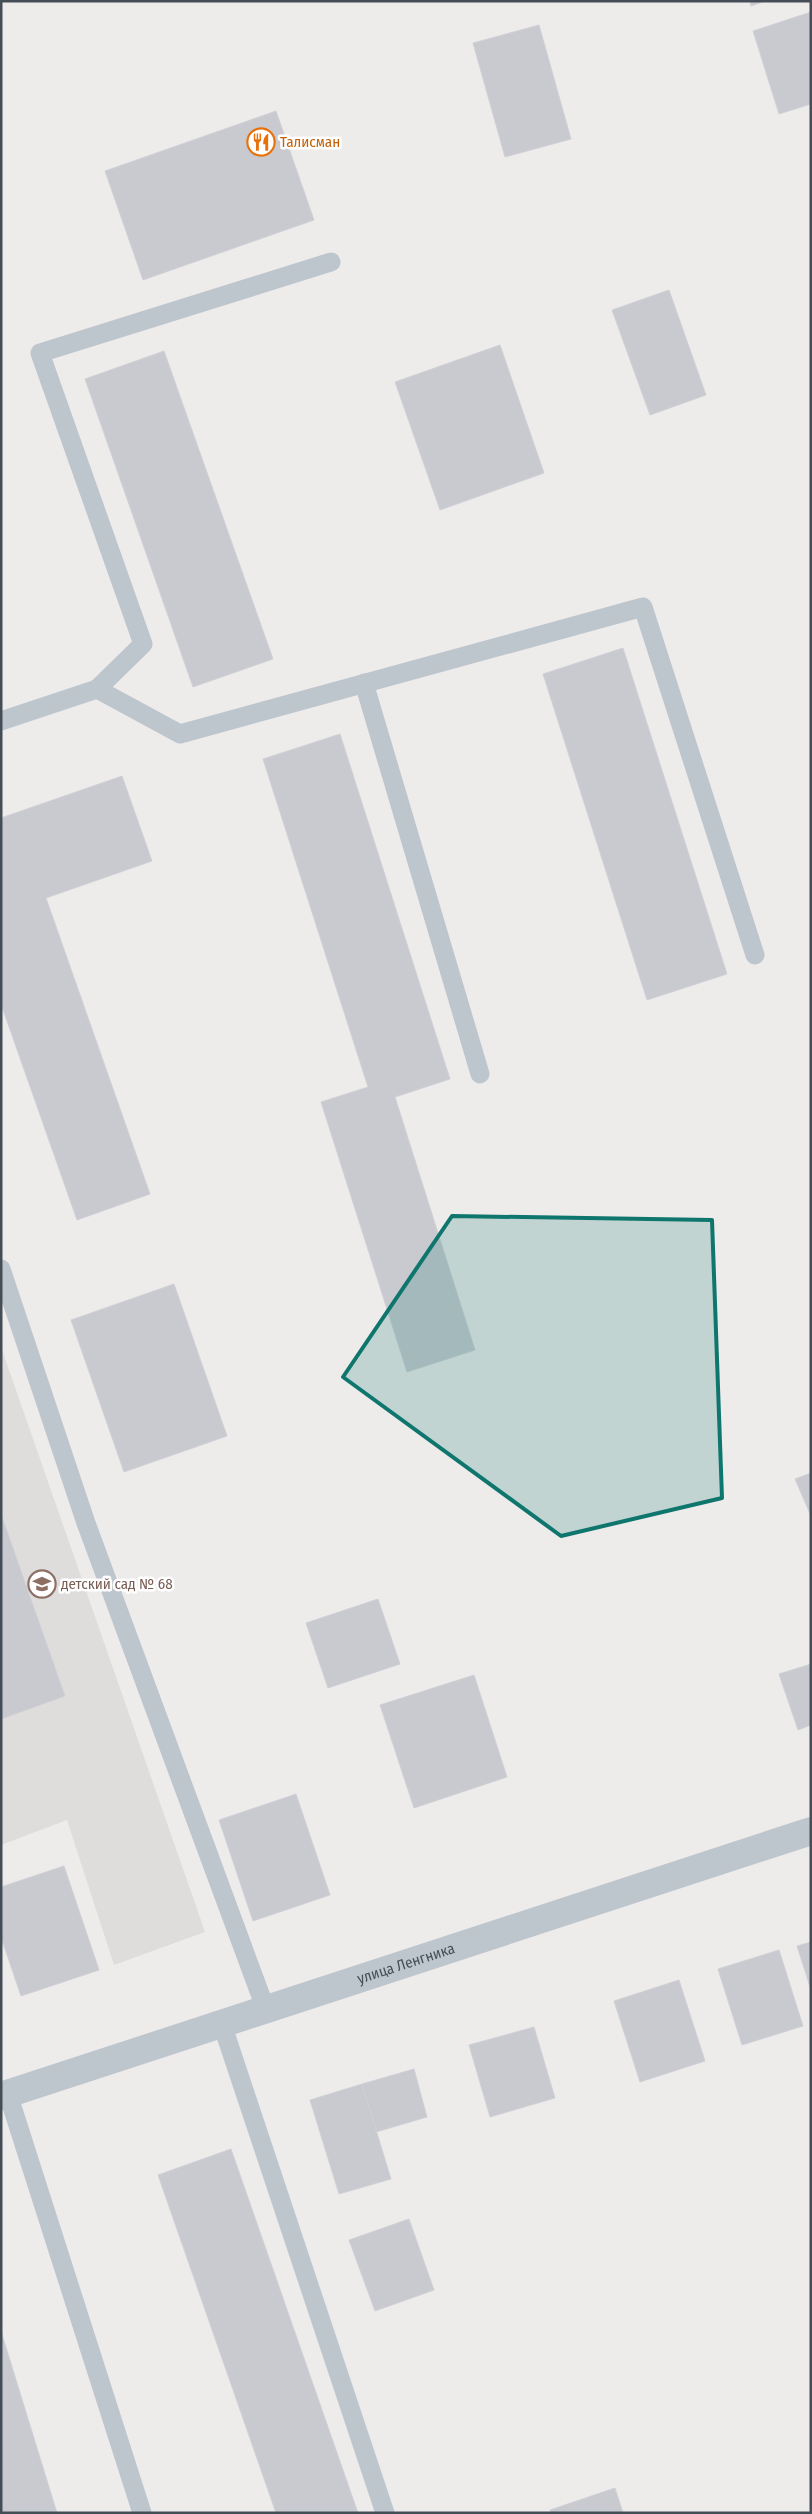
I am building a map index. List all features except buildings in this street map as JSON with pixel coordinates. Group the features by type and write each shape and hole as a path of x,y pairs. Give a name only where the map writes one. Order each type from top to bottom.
{"street":[{"name":"улица Ленгника","path":"5,2095 811,1831"}],"lane":[{"path":"1,720 97,689 143,644 40,353 331,262"},
{"path":"97,689 180,734 643,607 755,955"},
{"path":"364,683 480,1074"},
{"path":"1,1268 86,1523 266,2010"},
{"path":"222,2024 385,2513"},
{"path":"5,2095 142,2513"}],"highlighted area":[{"path":"452,1216 712,1220 722,1498 561,1536 343,1377"}],"shaded area":[{"name":"детский сад № 68","path":"1,1347 205,1932 114,1965 67,1820 1,1845"}],"place":[{"name":"Талисман","path":"261,142"},
{"name":"детский сад № 68","path":"42,1584"}]}
